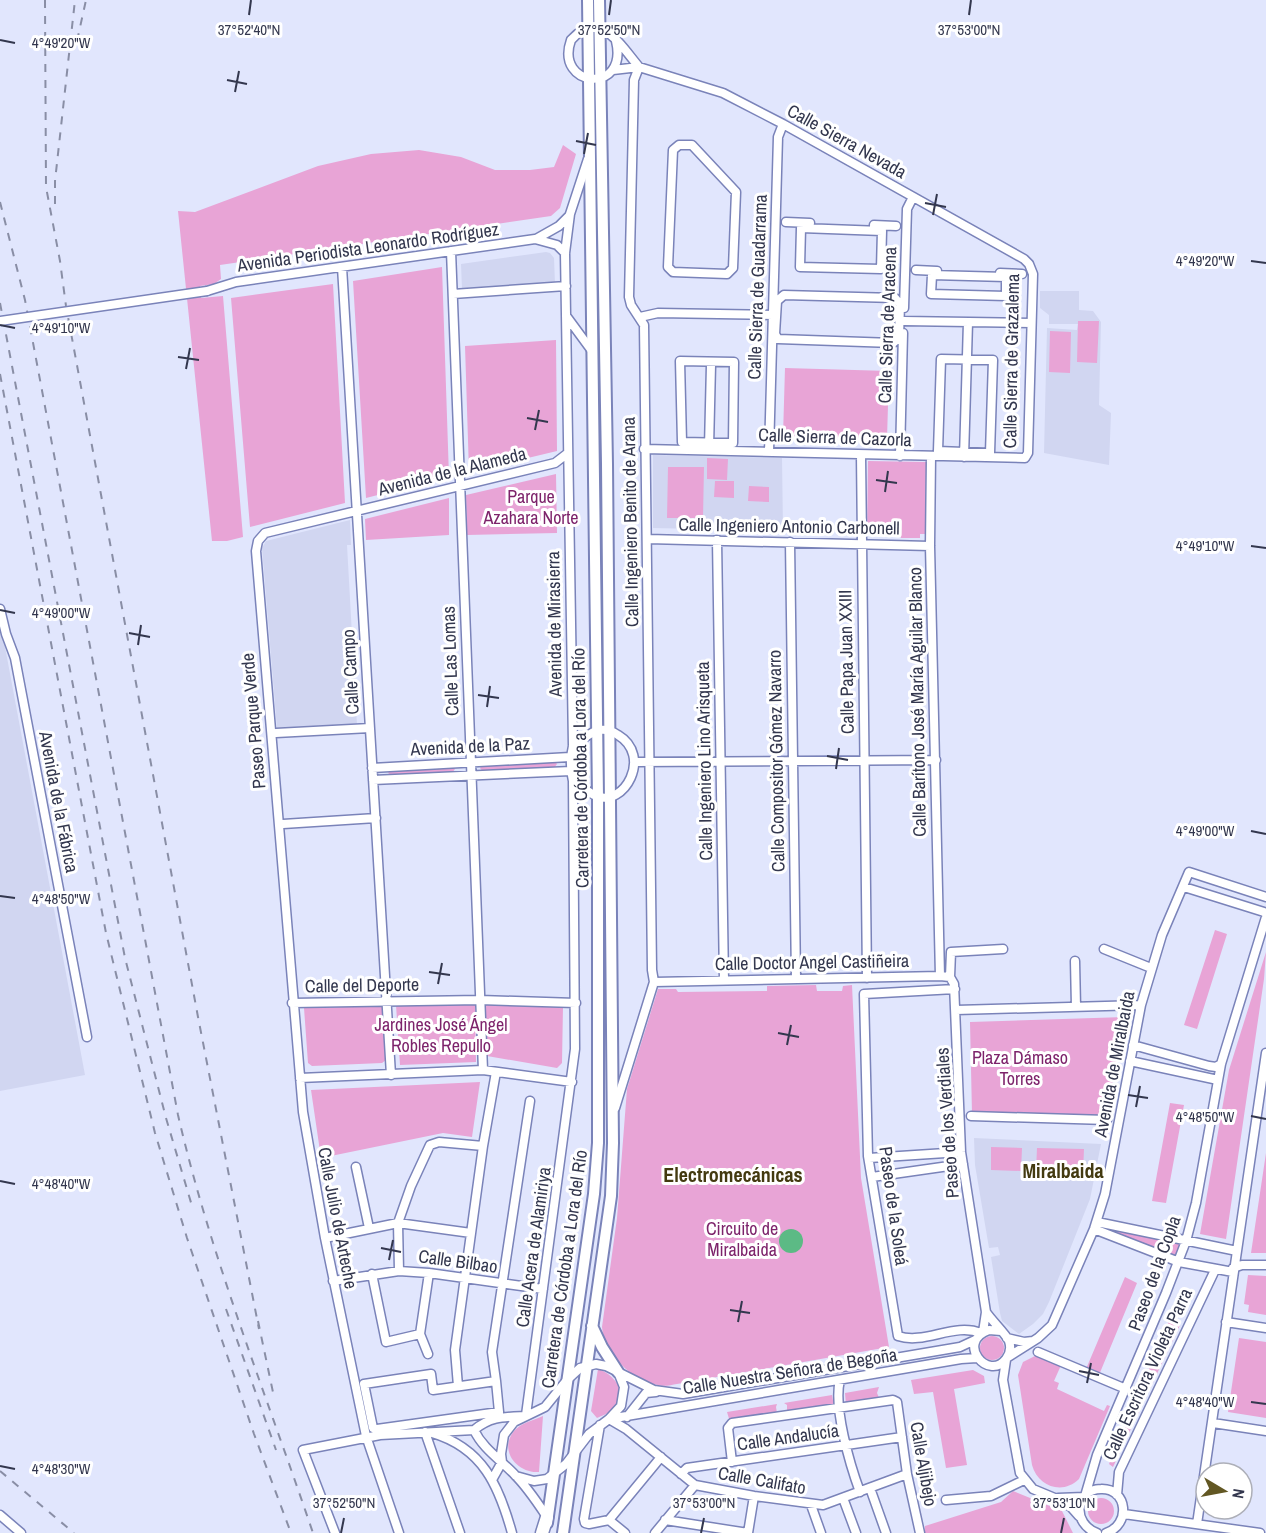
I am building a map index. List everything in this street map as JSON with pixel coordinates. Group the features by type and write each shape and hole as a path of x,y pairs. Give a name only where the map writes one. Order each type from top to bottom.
{"highway":[{"path":"542,1533 547,1517"}],"main road":[{"name":"Carretera de Córdoba a Lora del Río","path":"563,1533 611,1196 613,1114 610,730 595,79 588,28 588,0"},
{"name":"Carretera de Córdoba a Lora del Río","path":"546,1533 552,1476 594,1194 598,1143 598,797 590,151 600,28 599,0"},
{"path":"592,1326 618,1372"}],"street":[{"path":"588,28 608,31 639,67 613,70 595,79 579,75 571,67 568,55 571,40 588,28"},
{"path":"613,70 619,53 616,41"},
{"name":"Calle Sierra Nevada","path":"639,67 723,93 783,124 1024,259 1029,264"},
{"name":"Calle Ingeniero Benito de Arana","path":"639,67 634,80 628,297 644,325 644,448 648,539 652,970 654,982"},
{"name":"Calle Sierra de Guadarrama","path":"769,452 778,137 783,124"},
{"path":"679,145 692,145 736,192 734,268 727,274 673,272 668,267 673,150 679,145"},
{"name":"Avenida de Mirasierra","path":"572,776 565,253 570,214 590,151"},
{"name":"Calle Sierra de Aracena","path":"900,456 908,209 913,197"},
{"name":"Avenida Periodista Leonardo Rodríguez","path":"0,321 207,291 236,282 535,239 559,226 570,214"},
{"path":"786,222 896,226"},
{"path":"801,228 882,231 881,269 800,267 801,228"},
{"path":"535,239 557,245 565,253"},
{"name":"Calle Las Lomas","path":"451,251 483,1070"},
{"name":"Calle Sierra de Grazalema","path":"1025,458 1028,453 1033,274 1029,264"},
{"name":"Calle Campo","path":"342,267 391,1075"},
{"path":"916,270 1022,274"},
{"path":"932,275 1006,277 1006,296 931,294 932,275"},
{"path":"453,294 566,286"},
{"path":"773,291 904,295"},
{"path":"784,295 895,298 900,304 899,338 895,343 782,340 778,339 775,334 777,301 784,295"},
{"path":"640,316 658,313 773,315"},
{"path":"567,316 592,351"},
{"path":"904,321 1031,323"},
{"path":"964,455 968,322"},
{"path":"772,345 903,349"},
{"path":"941,359 993,360 990,453 964,455 938,451 941,359"},
{"path":"680,361 734,362 732,443 709,447 682,442 680,361"},
{"path":"709,447 711,365"},
{"name":"Calle Sierra de Cazorla","path":"644,448 709,447 769,452 1025,458"},
{"name":"Avenida de la Alameda","path":"357,511 555,463 568,453"},
{"name":"Calle Papa Juan XXIII","path":"861,455 867,978"},
{"name":"Calle Barítono José María Aguilar Blanco","path":"932,456 930,546 938,946 945,976"},
{"name":"Avenida de la Alameda","path":"555,463 563,466 567,472"},
{"name":"Paseo Parque Verde","path":"292,1003 255,551 258,541 266,533 357,511"},
{"name":"Calle Ingeniero Antonio Carbonell","path":"648,539 930,546"},
{"name":"Calle Ingeniero Lino Arisqueta","path":"717,540 724,980"},
{"name":"Calle Compositor Gómez Navarro","path":"790,542 796,979"},
{"name":"Avenida de la Fábrica","path":"0,609 3,635 15,658 87,1037"},
{"path":"276,733 370,728"},
{"path":"572,776 598,797 610,796 622,790 633,775 636,762 632,750 622,737 610,730 597,730 573,746"},
{"name":"Avenida de la Paz","path":"372,768 570,757"},
{"path":"636,762 936,760"},
{"name":"Avenida de la Paz","path":"373,780 470,776 572,776"},
{"path":"300,1078 483,1070 572,1082 576,1003 572,776"},
{"path":"283,824 376,818"},
{"name":"Avenida de Miralbaida","path":"1007,1358 1047,1331 1056,1318 1096,1225 1105,1194 1141,1005 1162,934 1189,872 1266,897"},
{"path":"1184,887 1264,912 1266,916"},
{"name":"Paseo de la Copla","path":"1079,1516 1079,1506 1097,1455 1186,1241 1196,1203 1221,1064 1266,916"},
{"path":"945,976 952,966 951,952 1003,949"},
{"path":"1104,949 1151,968"},
{"path":"1075,962 1076,1007"},
{"name":"Calle Doctor Angel Castiñeira","path":"654,982 945,976"},
{"name":"Paseo de los Verdiales","path":"945,976 954,984 955,989 963,1164 986,1312 980,1335"},
{"path":"613,1114 654,982"},
{"name":"Paseo de la Soleá","path":"955,989 864,994 869,1158 898,1336 912,1338 968,1329 980,1335"},
{"name":"Calle del Deporte","path":"292,1003 333,1001 338,1004 387,1000 576,1003"},
{"name":"Calle Julio de Arteche","path":"292,1003 309,1155 333,1281 366,1436 399,1533"},
{"path":"956,1011 1141,1005"},
{"path":"1133,1045 1209,1066 1216,1067 1221,1064"},
{"path":"1197,1524 1233,1270 1262,1104 1266,1053"},
{"path":"1130,1061 1218,1080"},
{"path":"1206,1077 1213,1073 1209,1066"},
{"path":"458,1386 455,1350 483,1146 496,1072"},
{"name":"Calle Acera de Alamiriya","path":"526,1415 572,1082"},
{"path":"496,1381 433,1390 431,1374 364,1384 373,1428 377,1429 499,1412 496,1381 492,1352 530,1101"},
{"path":"971,1116 1107,1120"},
{"path":"399,1270 398,1223 411,1186 430,1145 439,1142 483,1146"},
{"path":"869,1158 962,1152"},
{"path":"872,1178 963,1164"},
{"path":"356,1167 369,1228"},
{"path":"325,1238 398,1223 471,1233"},
{"path":"1096,1225 1237,1251"},
{"path":"1096,1225 1179,1262 1215,1270 1233,1270 1252,1264 1266,1265"},
{"name":"Calle Bilbao","path":"333,1281 399,1270 543,1289"},
{"name":"Calle Escritora Violeta Parra","path":"1117,1495 1119,1472 1215,1270"},
{"path":"428,1354 420,1334 429,1273"},
{"path":"372,1274 386,1342 420,1334"},
{"name":"Paseo de los Verdiales","path":"986,1312 1004,1335"},
{"path":"1226,1322 1266,1328"},
{"path":"1003,1380 992,1366 977,1358 975,1352 980,1335 989,1330 1024,1342 1033,1341"},
{"name":"Calle Nuestra Señora de Begoña","path":"587,1365 602,1365 644,1386 660,1392 676,1394 960,1347 980,1335"},
{"path":"1004,1335 1010,1347 1003,1380 1017,1464 1024,1480 1033,1489 1057,1498 1071,1507 1079,1516 1085,1529 1097,1533"},
{"path":"1038,1352 1126,1389"},
{"name":"Calle Nuestra Señora de Begoña","path":"609,1419 977,1358"},
{"path":"992,1366 1007,1358"},
{"path":"493,1478 502,1462 502,1446 506,1430 514,1422 545,1407 567,1380 587,1365"},
{"path":"516,1476 534,1481 552,1476 573,1455 585,1438 609,1419 621,1406 624,1394 618,1372"},
{"path":"840,1380 838,1389 849,1465 860,1492"},
{"path":"626,1429 627,1415 643,1396 649,1391 660,1392"},
{"path":"643,1396 642,1404 651,1411"},
{"name":"Calle Aljibejo","path":"840,1407 893,1400 897,1402 920,1532"},
{"path":"732,1462 728,1428 732,1423 840,1407"},
{"path":"335,1533 303,1450 366,1436 474,1430 485,1421 526,1415"},
{"name":"Calle Califato","path":"609,1419 626,1429 695,1485 754,1496 823,1506 908,1474"},
{"path":"1213,1423 1266,1431"},
{"path":"600,1425 585,1522 590,1524 609,1520 661,1457"},
{"path":"474,1430 479,1441 516,1476 547,1517"},
{"path":"425,1432 441,1436 462,1446 493,1478 505,1505 512,1533"},
{"path":"425,1432 460,1533"},
{"name":"Calle Andalucía","path":"681,1474 687,1468 902,1437"},
{"path":"946,1500 991,1496 1024,1480"},
{"path":"655,1533 695,1485"},
{"path":"870,1488 886,1533"},
{"path":"1057,1498 1084,1496 1101,1488 1117,1495 1124,1514 1119,1525 1106,1533"},
{"path":"665,1520 748,1533 754,1496"},
{"path":"843,1498 856,1533"},
{"path":"811,1505 821,1533"},
{"path":"1124,1514 1260,1533"},
{"path":"0,1515 21,1533"},
{"path":"609,1520 626,1533"}],"shaded area":[{"path":"546,252 554,258 555,284 462,289 461,264"},
{"path":"1040,291 1079,291 1079,310 1093,311 1101,322 1099,405 1111,413 1109,465 1044,453 1047,328 1077,330 1078,324 1049,324 1049,315 1040,308"},
{"path":"653,455 782,458 783,531 653,528"},
{"path":"350,520 351,545 347,545 357,725 277,728 262,548 266,541"},
{"path":"0,620 85,1075 0,1091"},
{"path":"974,1138 1101,1144 1090,1199 1049,1302 1043,1314 1019,1334 1002,1321 1000,1313 991,1257 1000,1255 998,1247 989,1248 975,1165"},
{"path":"791,1229 799,1233 803,1241 799,1249 791,1253 783,1249 779,1241 783,1233"}],"green space":[{"path":"563,145 576,154 560,208 551,216 220,265 221,279 214,284 200,286 201,298 223,296 243,537 227,541 212,541 178,211 195,212 318,166 371,154 419,150 461,157 495,170 530,170 554,167"},
{"path":"442,267 449,477 366,498 353,281"},
{"path":"333,284 345,503 250,527 231,298"},
{"path":"1078,321 1099,321 1097,363 1077,362"},
{"path":"1050,331 1071,332 1070,373 1049,372"},
{"path":"556,340 557,451 469,472 465,346"},
{"path":"785,368 889,371 887,439 783,436"},
{"path":"707,458 728,459 727,480 707,479"},
{"path":"868,461 926,462 925,534 920,534 920,538 867,534"},
{"path":"668,467 704,467 703,518 667,518"},
{"name":"Parque Azahara Norte","path":"556,474 557,533 467,535 466,495"},
{"path":"715,481 734,481 734,498 714,497"},
{"path":"749,486 769,487 769,502 748,501"},
{"path":"449,498 449,535 366,540 365,519"},
{"path":"554,760 557,764 554,768 483,772 480,768 483,764"},
{"path":"452,766 455,769 452,773 389,775 388,771"},
{"path":"1215,930 1227,934 1197,1029 1184,1025"},
{"path":"1266,952 1226,1239 1200,1234 1229,1070"},
{"name":"Circuito de Miralbaida","path":"816,985 817,991 842,991 843,986 852,985 861,1178 889,1347 670,1385 660,1386 648,1382 629,1372 614,1356 604,1337 602,1327 617,1218 627,1089 658,989 676,989 678,992 767,991 767,986"},
{"name":"Jardines José Ángel Robles Repullo","path":"475,1004 476,1062 400,1065 396,1005"},
{"name":"Jardines José Ángel Robles Repullo","path":"485,1004 563,1006 562,1063 557,1068 487,1056"},
{"name":"Jardines José Ángel Robles Repullo","path":"381,1006 386,1060 382,1063 312,1066 308,1063 304,1008"},
{"name":"Plaza Dámaso Torres","path":"1125,1017 1106,1117 972,1114 970,1022"},
{"path":"480,1082 472,1137 443,1133 321,1158 311,1090"},
{"path":"1170,1103 1184,1105 1166,1203 1152,1201"},
{"path":"991,1147 1022,1148 1021,1171 991,1170"},
{"path":"1037,1148 1084,1149 1083,1173 1036,1171"},
{"path":"1266,1153 1266,1253 1251,1253"},
{"path":"1107,1228 1179,1242 1179,1251 1173,1257"},
{"path":"1248,1275 1266,1276 1266,1315 1248,1312 1249,1305 1244,1304"},
{"path":"1125,1277 1137,1283 1099,1375 1086,1369"},
{"path":"1169,1321 1180,1325 1113,1467 1109,1464"},
{"path":"987,1336 997,1336 1004,1343 1004,1353 997,1360 987,1360 980,1353 980,1343"},
{"path":"1239,1338 1266,1342 1266,1418 1228,1412"},
{"path":"1039,1354 1062,1363 1054,1381 1059,1383 1057,1389 1104,1411 1107,1405 1110,1406 1079,1479 1066,1487 1045,1483 1035,1473 1032,1465 1018,1375 1023,1362"},
{"path":"598,1369 615,1381 620,1392 620,1399 609,1412 597,1418 591,1411"},
{"path":"973,1370 984,1376 985,1383 954,1389 967,1465 946,1468 933,1392 914,1394 911,1380"},
{"path":"879,1387 877,1393 880,1400 846,1405 845,1393"},
{"path":"832,1395 834,1406 787,1414 787,1405 784,1403"},
{"path":"777,1404 777,1413 730,1422 727,1412"},
{"path":"543,1416 539,1472 531,1472 513,1460 508,1446 514,1431"},
{"path":"1013,1491 1062,1511 1073,1533 925,1533 925,1526 1001,1502"},
{"path":"1101,1498 1110,1502 1114,1511 1110,1520 1101,1524 1092,1520 1088,1511 1092,1502"}],"railway":[{"path":"45,0 46,187 198,1017 259,1329"},
{"path":"55,204 55,181 75,0"},
{"path":"77,41 86,0"},
{"path":"0,202 25,300 178,1115 206,1221 240,1326 313,1533"},
{"path":"0,303 125,958 166,1118 192,1206"},
{"path":"0,374 106,933 155,1133 187,1238 254,1434 291,1533"},
{"path":"226,1309 276,1450"},
{"path":"258,1321 274,1397"},
{"path":"0,1471 74,1533"}],"district":[{"name":"Miralbaida","path":"1063,1170"},
{"name":"Electromecánicas","path":"733,1174"}]}
